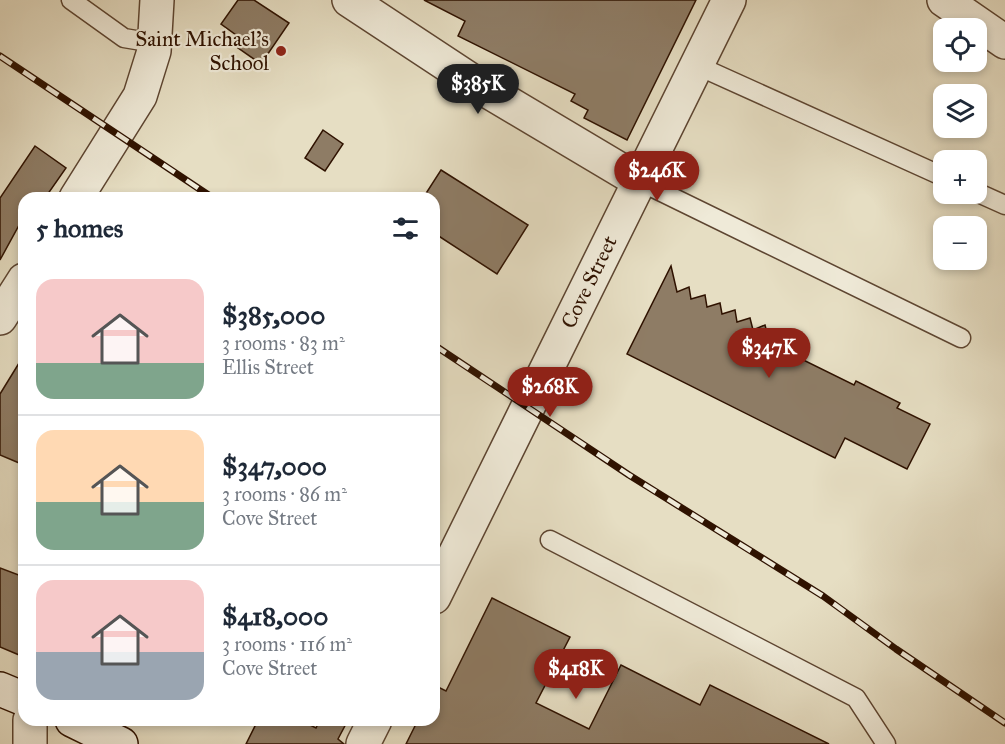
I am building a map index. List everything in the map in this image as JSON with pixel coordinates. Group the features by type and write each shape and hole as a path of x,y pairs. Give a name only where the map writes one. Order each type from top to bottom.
{"street":[{"path":"80,192 140,96 153,51 157,0"},
{"path":"349,0 481,87 639,181"},
{"name":"Cove Street","path":"440,576 729,0"},
{"path":"944,0 1005,42"},
{"path":"0,318 18,279"},
{"path":"0,689 18,696"},
{"path":"30,726 30,744"},
{"path":"84,726 121,744"},
{"path":"363,744 372,726"}],"lane":[{"path":"70,0 124,38 154,44"},
{"path":"696,65 933,172"},
{"path":"639,181 962,338"},
{"path":"987,197 1005,205"},
{"path":"550,540 856,698 886,744"}],"building":[{"path":"238,0 254,0 289,23 261,64 231,43 236,35 221,24"},
{"path":"424,0 696,0 627,140 584,118 588,110 571,101 575,94 458,36 465,21"},
{"path":"323,130 343,144 325,171 305,158"},
{"path":"35,146 66,168 49,192 18,192 18,227 0,260 0,198"},
{"path":"441,170 528,225 497,274 440,237 440,192 427,192"},
{"path":"671,266 677,292 689,287 691,299 705,295 707,307 720,303 722,314 735,310 737,322 750,318 753,330 765,325 768,337 781,333 785,351 854,385 856,381 900,403 897,408 930,424 907,469 845,438 835,458 627,354"},
{"path":"18,365 18,462 0,455 0,394"},
{"path":"0,568 18,575 18,654 0,647"},
{"path":"492,598 570,637 536,703 589,729 621,665 700,705 710,685 829,744 406,744 415,726 440,726 440,688 446,691"},
{"path":"255,726 312,726 316,728 317,726 345,726 338,739 344,744 246,744"}],"railway":[{"path":"0,56 204,192"},
{"path":"440,349 629,475 823,596 1005,723"}],"place":[{"name":"Saint Michael's School","path":"281,51"}]}
